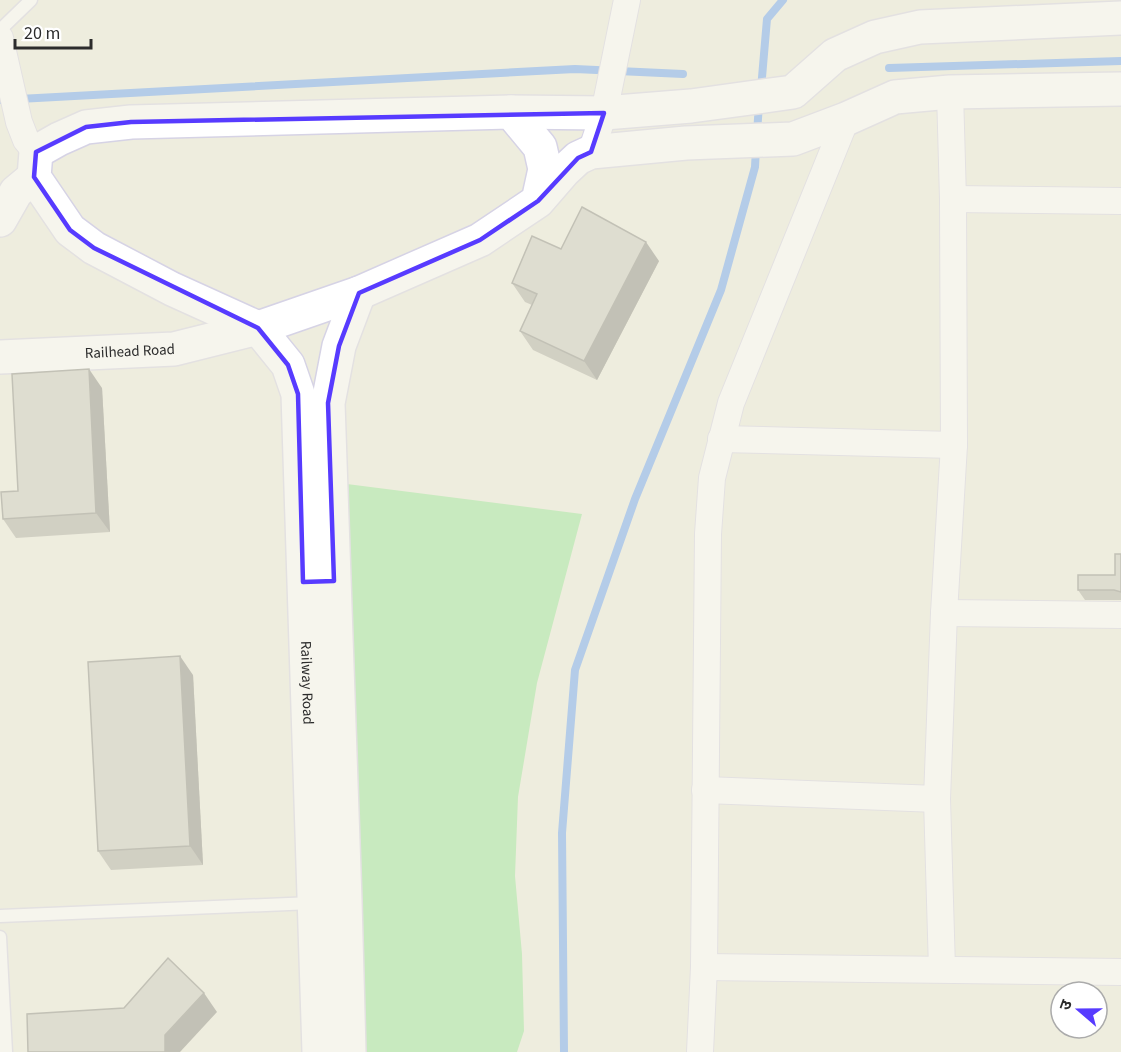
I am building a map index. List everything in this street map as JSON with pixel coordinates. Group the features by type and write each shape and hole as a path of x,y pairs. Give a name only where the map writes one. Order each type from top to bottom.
{"main road":[{"path":"0,220 35,165 58,139 86,127 131,122 511,112 606,102 691,106 794,92 835,55 874,37 891,32 920,27 1121,18"},
{"path":"591,152 686,143 793,139 895,97 950,92 1121,89"},
{"path":"511,112 540,147 545,169 538,201"},
{"name":"Railhead Road","path":"0,357 174,349 258,328 359,293 480,240 538,201 578,158 591,152"},
{"path":"35,165 70,230 94,248 172,289 258,328"},
{"path":"349,1052 319,582 328,404 339,346 359,293"},
{"name":"Railway Road","path":"258,328 288,365 297,394 319,582 313,903 319,1052"}],"street":[{"path":"591,152 606,102 625,11"},
{"path":"0,37 19,122 35,165"},
{"path":"942,969 937,798 944,613 954,445 950,92"},
{"path":"700,1052 704,967 708,534 712,478 731,403 846,119"},
{"path":"953,199 1121,201"},
{"path":"721,439 954,445"},
{"path":"944,613 1121,615"},
{"path":"705,790 937,798"},
{"path":"704,967 1121,972"}],"lane":[{"path":"0,37 31,0"},
{"path":"0,916 313,903"},
{"path":"0,937 6,1052"}],"highlighted area":[{"path":"604,113 591,152 578,158 538,201 480,240 359,293 339,346 328,403 334,581 303,582 298,394 288,365 258,328 94,248 70,230 34,177 36,152 86,127 131,122"}],"green space":[{"path":"339,483 582,514 537,683 518,797 515,876 522,954 524,1031 517,1052 357,1052"}],"building":[{"path":"582,207 646,242 584,361 520,331 537,294 512,283 532,236 561,249"},
{"path":"89,369 96,513 3,519 1,492 18,491 12,374"},
{"path":"1115,554 1121,554 1121,592 1078,590 1078,575 1115,575"},
{"path":"180,656 190,846 98,851 88,662"},
{"path":"168,958 204,993 165,1035 165,1052 28,1052 27,1014 124,1008"}],"waterway":[{"path":"761,89 767,19 783,0"},
{"path":"889,68 1121,61"},
{"path":"0,100 575,69 683,74"},
{"path":"757,133 759,104"},
{"path":"564,1052 562,833 575,670 635,499 721,290 755,167 756,148"}]}
